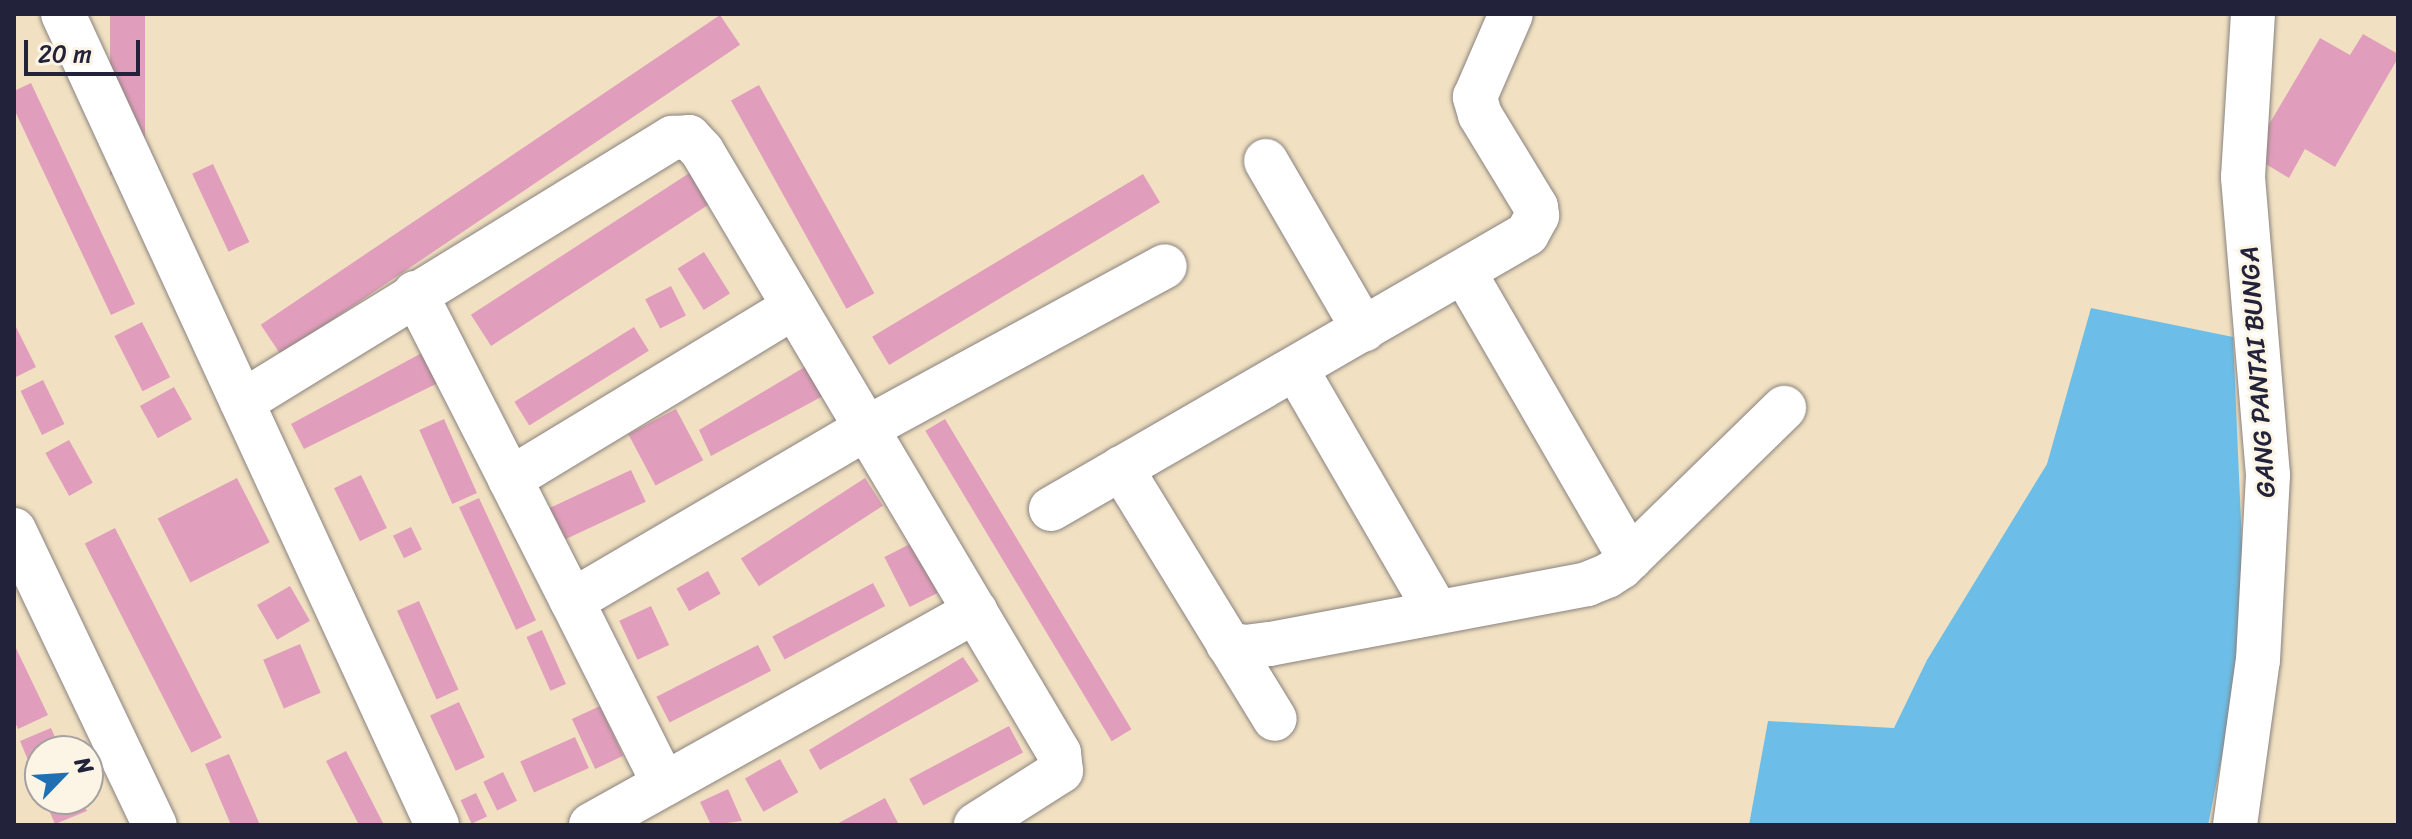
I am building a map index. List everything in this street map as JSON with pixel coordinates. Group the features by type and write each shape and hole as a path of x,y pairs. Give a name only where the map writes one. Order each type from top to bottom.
{"street":[{"path":"63,14 437,825"},
{"path":"1051,509 1527,234 1537,216 1531,198 1480,115 1475,97 1511,14"},
{"name":"GANG PANTAI BUNGA","path":"2235,825 2258,660 2268,475 2243,177 2253,14"},
{"path":"242,402 415,293 680,136 695,142 975,611 1062,764 1061,771 976,825"},
{"path":"1266,161 1364,330"},
{"path":"572,601 865,429 1165,266"},
{"path":"1464,272 1630,558"},
{"path":"415,293 664,784"},
{"path":"510,479 792,308"},
{"path":"1296,369 1437,612"},
{"path":"1228,644 1245,647 1270,644 1587,584 1607,576 1630,558 1784,408"},
{"path":"1121,468 1275,719"},
{"path":"14,530 155,825"},
{"path":"591,825 975,611"}],"water":[{"path":"2091,308 2233,337 2246,637 2208,825 1749,825 1768,721 1894,728 1927,660 2047,464"}],"building":[{"path":"110,14 145,14 145,175 110,175"},
{"path":"720,15 740,45 281,355 261,325"},
{"path":"2363,34 2398,54 2398,58 2335,167 2305,149 2289,178 2251,155 2320,38 2350,55"},
{"path":"31,83 135,304 111,315 14,109 14,91"},
{"path":"759,85 874,293 846,309 731,101"},
{"path":"213,164 249,242 229,252 192,174"},
{"path":"694,170 714,201 491,346 471,315"},
{"path":"1143,174 1160,202 889,365 872,337"},
{"path":"704,252 730,294 704,310 678,268"},
{"path":"671,286 686,315 660,329 645,299"},
{"path":"142,322 170,377 143,391 114,336"},
{"path":"14,323 36,367 14,378"},
{"path":"634,327 649,351 529,425 514,402"},
{"path":"429,349 444,380 304,449 291,424"},
{"path":"808,365 823,396 711,456 699,430"},
{"path":"43,380 64,424 42,435 21,391"},
{"path":"174,387 192,419 158,438 140,406"},
{"path":"676,409 703,460 656,486 628,434"},
{"path":"444,419 477,493 452,504 419,430"},
{"path":"945,419 1131,729 1112,741 925,431"},
{"path":"69,440 93,483 69,496 45,453"},
{"path":"631,470 646,502 563,540 549,508"},
{"path":"361,475 387,528 360,541 334,488"},
{"path":"237,478 270,542 190,583 158,518"},
{"path":"865,478 883,506 759,586 741,559"},
{"path":"479,498 536,620 516,630 459,507"},
{"path":"411,527 422,549 404,558 393,536"},
{"path":"115,528 222,737 191,753 85,543"},
{"path":"912,543 937,593 910,607 884,557"},
{"path":"708,571 721,594 689,611 677,588"},
{"path":"873,583 885,606 785,659 772,637"},
{"path":"290,586 310,621 277,640 257,605"},
{"path":"419,601 458,690 437,699 397,611"},
{"path":"651,606 669,645 637,660 619,621"},
{"path":"542,630 566,684 550,691 526,637"},
{"path":"14,644 48,715 18,729 14,720"},
{"path":"300,644 321,693 284,708 263,660"},
{"path":"758,645 771,671 670,723 656,697"},
{"path":"963,657 979,681 820,770 809,750"},
{"path":"459,702 485,757 456,771 430,716"},
{"path":"600,706 623,756 595,769 572,719"},
{"path":"1009,726 1023,752 923,806 909,779"},
{"path":"51,728 54,735 34,735"},
{"path":"575,737 589,768 534,792 520,761"},
{"path":"346,751 384,825 359,825 326,761"},
{"path":"229,754 260,825 231,825 205,764"},
{"path":"780,759 798,792 763,812 745,778"},
{"path":"503,772 517,801 497,810 483,782"},
{"path":"728,789 742,821 711,825 700,802"},
{"path":"476,793 487,817 472,824 461,800"},
{"path":"885,798 899,825 835,825"},
{"path":"51,815 77,815 55,824"}]}
